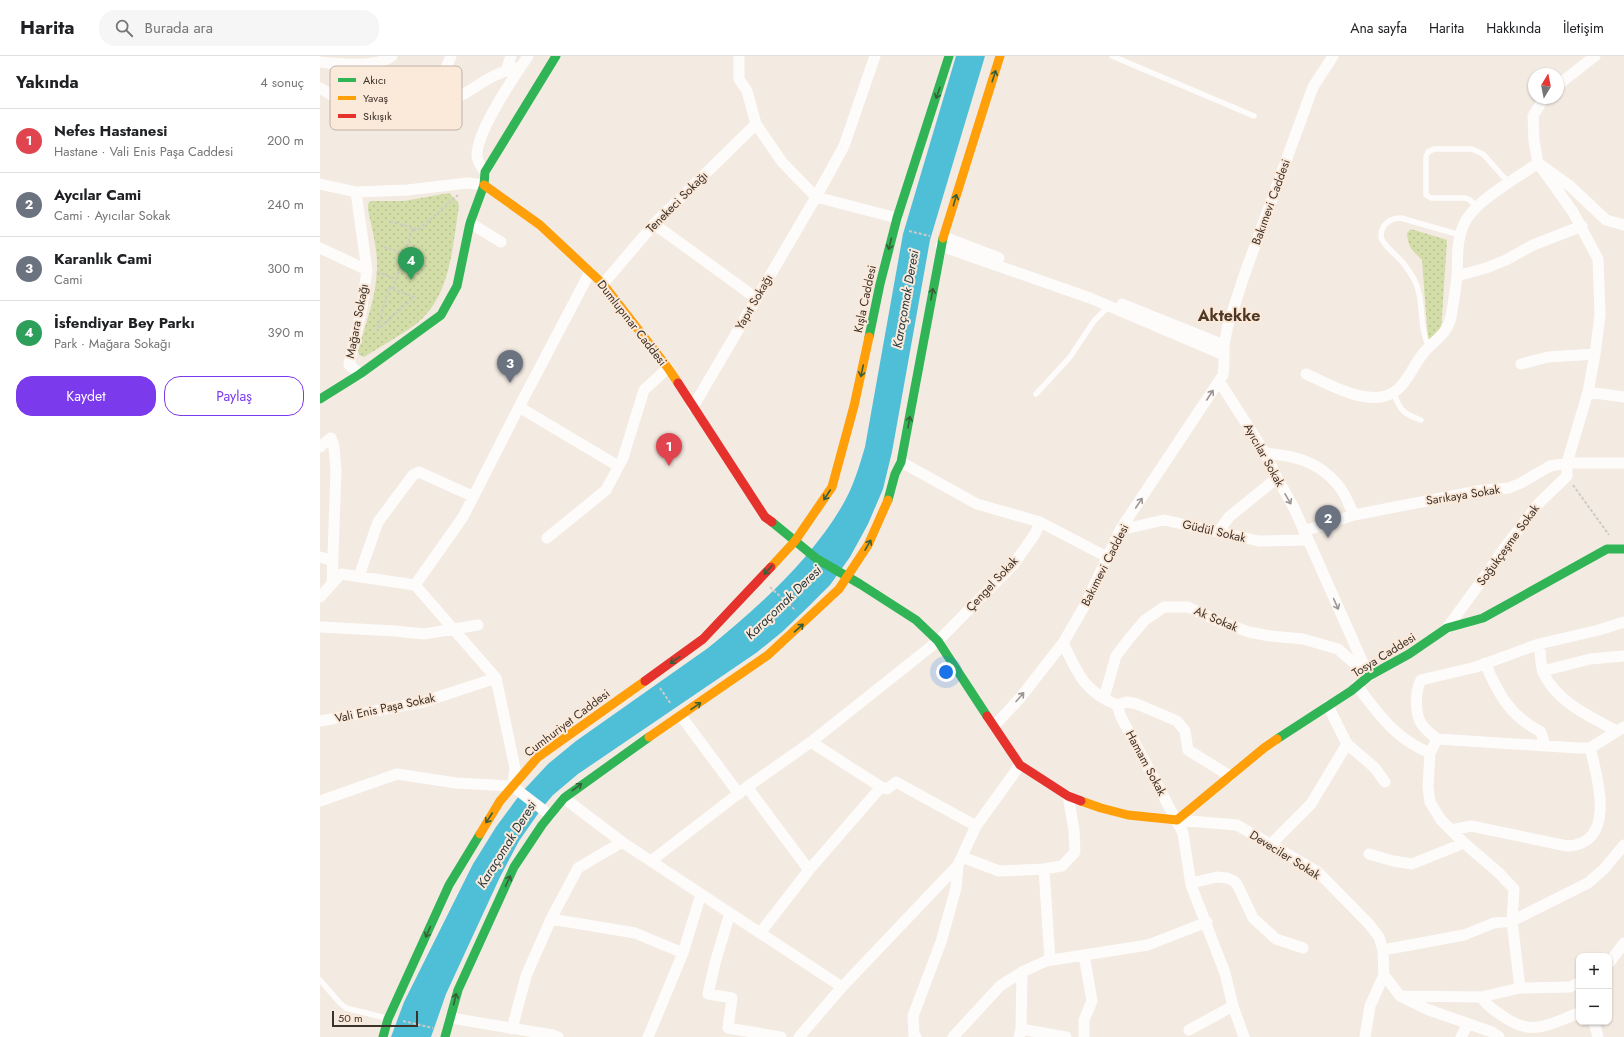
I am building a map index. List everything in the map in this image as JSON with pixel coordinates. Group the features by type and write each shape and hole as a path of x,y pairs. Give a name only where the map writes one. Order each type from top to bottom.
{"main road":[{"path":"320,399 360,374 442,315 457,286 470,223 484,185 485,172 556,56"},
{"name":"Kışla Caddesi","path":"795,541 832,487 854,406 880,284 896,218 949,56"},
{"path":"445,1037 458,990 514,867 550,815 564,798 598,772 768,655 806,622 839,589 868,545 888,502 895,474 901,462 940,240 1000,56"},
{"name":"Dumlupınar Caddesi","path":"484,185 540,225 603,284 668,368 765,517 817,559 916,620 938,641 1020,765"},
{"name":"Cumhuriyet Caddesi","path":"383,1037 388,1019 449,885 500,801 512,786 538,757 704,640 795,541"},
{"name":"Tosya Caddesi","path":"1176,820 1264,748 1351,691 1369,676 1409,654 1447,628 1483,618 1606,546 1624,549"},
{"path":"1020,765 1068,796 1101,808 1128,815 1176,820"}],"street":[{"path":"447,66 451,56"},
{"path":"506,71 511,56"},
{"path":"485,172 476,157 478,143 487,124 528,56"},
{"path":"739,56 739,79 747,91 756,124 782,162 816,197 896,218"},
{"name":"Yapıt Sokağı","path":"693,407 816,197 844,146 875,56"},
{"name":"Bakımevi Caddesi","path":"994,726 1020,698 1063,643 1085,605 1120,530 1223,375 1224,350 1228,325 1245,273 1313,87 1333,56"},
{"path":"1564,80 1595,56"},
{"path":"320,62 353,64 373,63 390,57"},
{"path":"462,95 496,75 520,67"},
{"path":"320,88 330,94"},
{"path":"1540,104 1533,116 1534,141 1538,163 1582,226 1598,259 1600,316 1595,354 1588,392 1568,463 1566,476"},
{"name":"Tenekeci Sokağı","path":"603,284 654,224 756,124"},
{"path":"1306,374 1347,393 1363,397 1388,396 1393,392 1405,381 1428,348 1448,329 1457,276 1458,240 1468,218 1477,207 1538,163"},
{"path":"1538,163 1570,186 1606,220 1624,225"},
{"path":"320,184 356,192 408,190 467,183 484,185"},
{"name":"Mağara Sokağı","path":"356,192 372,271 349,365 360,374"},
{"path":"470,223 501,242"},
{"path":"654,224 756,298"},
{"path":"1457,276 1506,260 1533,245 1582,226"},
{"path":"940,240 1224,350"},
{"path":"940,240 1150,314 1224,350"},
{"path":"320,248 372,271"},
{"path":"415,585 463,516 472,496 590,272"},
{"path":"1521,364 1548,357 1595,354"},
{"path":"547,538 606,490 623,458 644,390 668,368"},
{"name":"Ayıcılar Sokak","path":"1219,381 1265,453 1294,508 1369,676"},
{"path":"1588,392 1624,397"},
{"path":"519,407 618,466"},
{"path":"320,447 331,438 334,447 336,470 332,583"},
{"path":"1265,453 1294,457 1323,470 1339,486 1354,515 1306,536"},
{"path":"901,462 977,504 1040,522 1107,557"},
{"name":"Sarıkaya Sokak","path":"1354,515 1483,490 1509,488 1521,483 1550,466 1568,463 1624,464"},
{"path":"360,576 378,522 414,475 419,472 472,496"},
{"name":"Soğukçeşme Sokak","path":"1447,628 1502,551 1540,502 1566,476"},
{"path":"1218,532 1229,517 1277,478"},
{"name":"Güdül Sokak","path":"1120,530 1164,520 1259,542 1306,536"},
{"name":"Çengel Sokak","path":"651,861 743,791 811,742 938,641 1013,565 1035,534 1040,522"},
{"path":"320,557 333,561"},
{"path":"320,597 340,574 415,585 496,678 515,768 512,786"},
{"name":"Ak Sokak","path":"1104,698 1116,656 1145,620 1164,607 1188,607 1220,622 1249,632 1270,636 1303,639 1338,649 1369,676"},
{"path":"1621,729 1590,748 1437,739 1422,725 1418,716 1417,699 1418,685 1421,680 1476,667 1539,644 1623,623"},
{"path":"320,627 424,634 478,625"},
{"path":"1063,643 1082,680 1104,698 1117,705 1126,702 1137,704 1177,721 1185,731 1188,750 1230,776"},
{"path":"1539,644 1543,671 1553,688 1569,703 1591,717 1621,729"},
{"path":"1543,671 1590,658 1624,656"},
{"path":"1485,663 1501,698 1527,725 1541,732 1545,746"},
{"name":"Vali Enis Paşa Sokak","path":"320,721 423,702 496,678"},
{"path":"1357,686 1382,719 1402,738 1414,746 1430,753"},
{"name":"Hamam Sokak","path":"1117,705 1121,717 1183,833 1191,883 1225,973 1233,1006 1244,1037"},
{"path":"1328,706 1346,744 1375,768 1385,782"},
{"path":"681,716 809,870"},
{"path":"1437,739 1430,753 1428,787 1430,802 1451,830 1500,873 1514,889 1512,921 1520,988"},
{"path":"811,742 881,787 887,789 896,782 976,826"},
{"path":"1270,845 1311,804 1346,744"},
{"path":"1451,830 1470,826 1567,846 1576,845 1587,840 1595,831 1601,797 1596,769 1590,748"},
{"path":"916,1037 914,1036 914,1016 941,942 956,888 960,861 976,826 1020,765"},
{"path":"320,802 397,774 456,783 512,786 550,815"},
{"path":"760,933 809,870 881,787"},
{"path":"960,861 999,871 1044,869 1062,866 1075,852 1074,830 1068,796"},
{"path":"564,798 622,842 842,987"},
{"name":"Deveciler Sokak","path":"1176,820 1237,825 1318,872 1369,924 1379,937 1383,950 1384,975"},
{"path":"512,1029 526,976 551,919 578,868 622,842"},
{"path":"1369,854 1393,862 1412,864 1464,843"},
{"path":"1383,950 1464,935 1494,923 1512,921 1588,883 1604,869 1624,845"},
{"path":"799,1037 842,987 960,861"},
{"path":"1044,869 1050,960"},
{"path":"1191,883 1217,877 1227,878 1234,881 1238,886 1253,918 1276,939 1303,948"},
{"path":"648,1037 683,953 701,894"},
{"path":"730,913 715,963 708,994 732,998 728,1028 781,1037"},
{"path":"551,919 635,933 683,953"},
{"path":"953,1037 1000,986 1022,972 1046,961 1148,945 1207,922"},
{"path":"1612,959 1624,943"},
{"path":"1084,955 1092,1001 1084,1020 1084,1037"},
{"path":"1022,972 1020,1033 1066,1037"},
{"path":"1365,1037 1370,1006 1384,975 1400,996 1429,1010 1492,1032 1499,1037"},
{"path":"1400,996 1481,997 1520,988 1570,987 1576,984"},
{"path":"1481,997 1486,1005 1516,1025 1532,1029 1546,1026 1576,1014"},
{"path":"1189,1030 1233,1006"},
{"path":"451,1018 558,1037"},
{"path":"1461,1037 1468,1024"},
{"path":"1595,1025 1598,1037"}],"lane":[{"path":"1112,56 1254,116"},
{"path":"1477,207 1470,200 1465,198 1431,198 1426,195 1426,157 1429,150 1472,149 1483,154 1509,183"},
{"path":"1428,348 1422,321 1420,294 1404,264 1382,241 1381,233 1384,225 1392,219 1401,218 1460,235"},
{"path":"1036,394 1070,357 1094,321 1109,306"},
{"path":"1393,392 1400,409 1409,416 1421,420"},
{"path":"320,980 346,1008 388,1019"}],"path":[{"path":"390,221 418,230 448,202 455,198"},
{"path":"393,289 412,228"},
{"path":"906,230 940,240"},
{"path":"384,247 404,254"},
{"path":"372,271 396,279"},
{"path":"389,288 393,289 414,297 376,330 389,288"},
{"path":"1566,476 1612,538 1606,546"},
{"path":"766,583 798,612"},
{"path":"659,687 671,705"},
{"path":"401,1020 436,1029"}],"green space":[{"path":"449,193 458,202 459,206 452,254 443,285 436,300 428,313 416,324 364,357 359,355 358,351 375,291 377,270 376,247 368,204 371,201 404,201"},
{"path":"1411,229 1447,240 1441,332 1428,339 1422,260 1413,251 1410,245 1407,233"}],"water":[{"name":"Karaçomak Deresi","path":"956,56 985,56 930,240 892,452 883,489 868,524 850,557 830,585 782,632 756,653 578,774 553,795 519,841 500,877 446,994 431,1037 391,1037 404,1002 473,864 496,827 521,793 548,764 576,741 708,648 745,617 798,565 829,526 842,506 853,485 865,447 903,234"}],"traffic: fast":[{"path":"320,399 360,374 441,315 457,286 470,223 484,185 485,172 556,56"},
{"path":"869,337 880,284 897,218 949,56"},
{"path":"888,500 895,474 901,462 943,238"},
{"path":"772,522 817,559 860,584 916,620 938,641 987,716"},
{"path":"1277,739 1351,691 1369,676 1409,654 1447,628 1483,618 1607,549 1624,549"},
{"path":"445,1037 458,990 514,867 542,825 564,798 649,737"},
{"path":"383,1037 388,1019 449,885 480,834"}],"traffic: slow":[{"path":"943,238 1000,56"},
{"path":"484,185 540,225 603,284 678,383"},
{"path":"771,567 795,541 832,487 854,406 869,337"},
{"path":"649,737 768,655 839,589 868,545 888,500"},
{"path":"480,834 500,801 538,757 645,681"},
{"path":"1081,801 1128,815 1177,820 1277,739"}],"traffic: jam":[{"path":"678,383 765,517 772,522"},
{"path":"645,681 703,639 771,567"},
{"path":"987,716 1020,765 1068,796 1081,801"}],"place":[{"name":"İsfendiyar Bey Parkı","path":"411,280"},
{"name":"Karanlık Cami","path":"510,383"},
{"name":"Nefes Hastanesi","path":"669,466"},
{"name":"Aycılar Cami","path":"1328,538"}],"district":[{"name":"Aktekke","path":"1229,315"}]}
